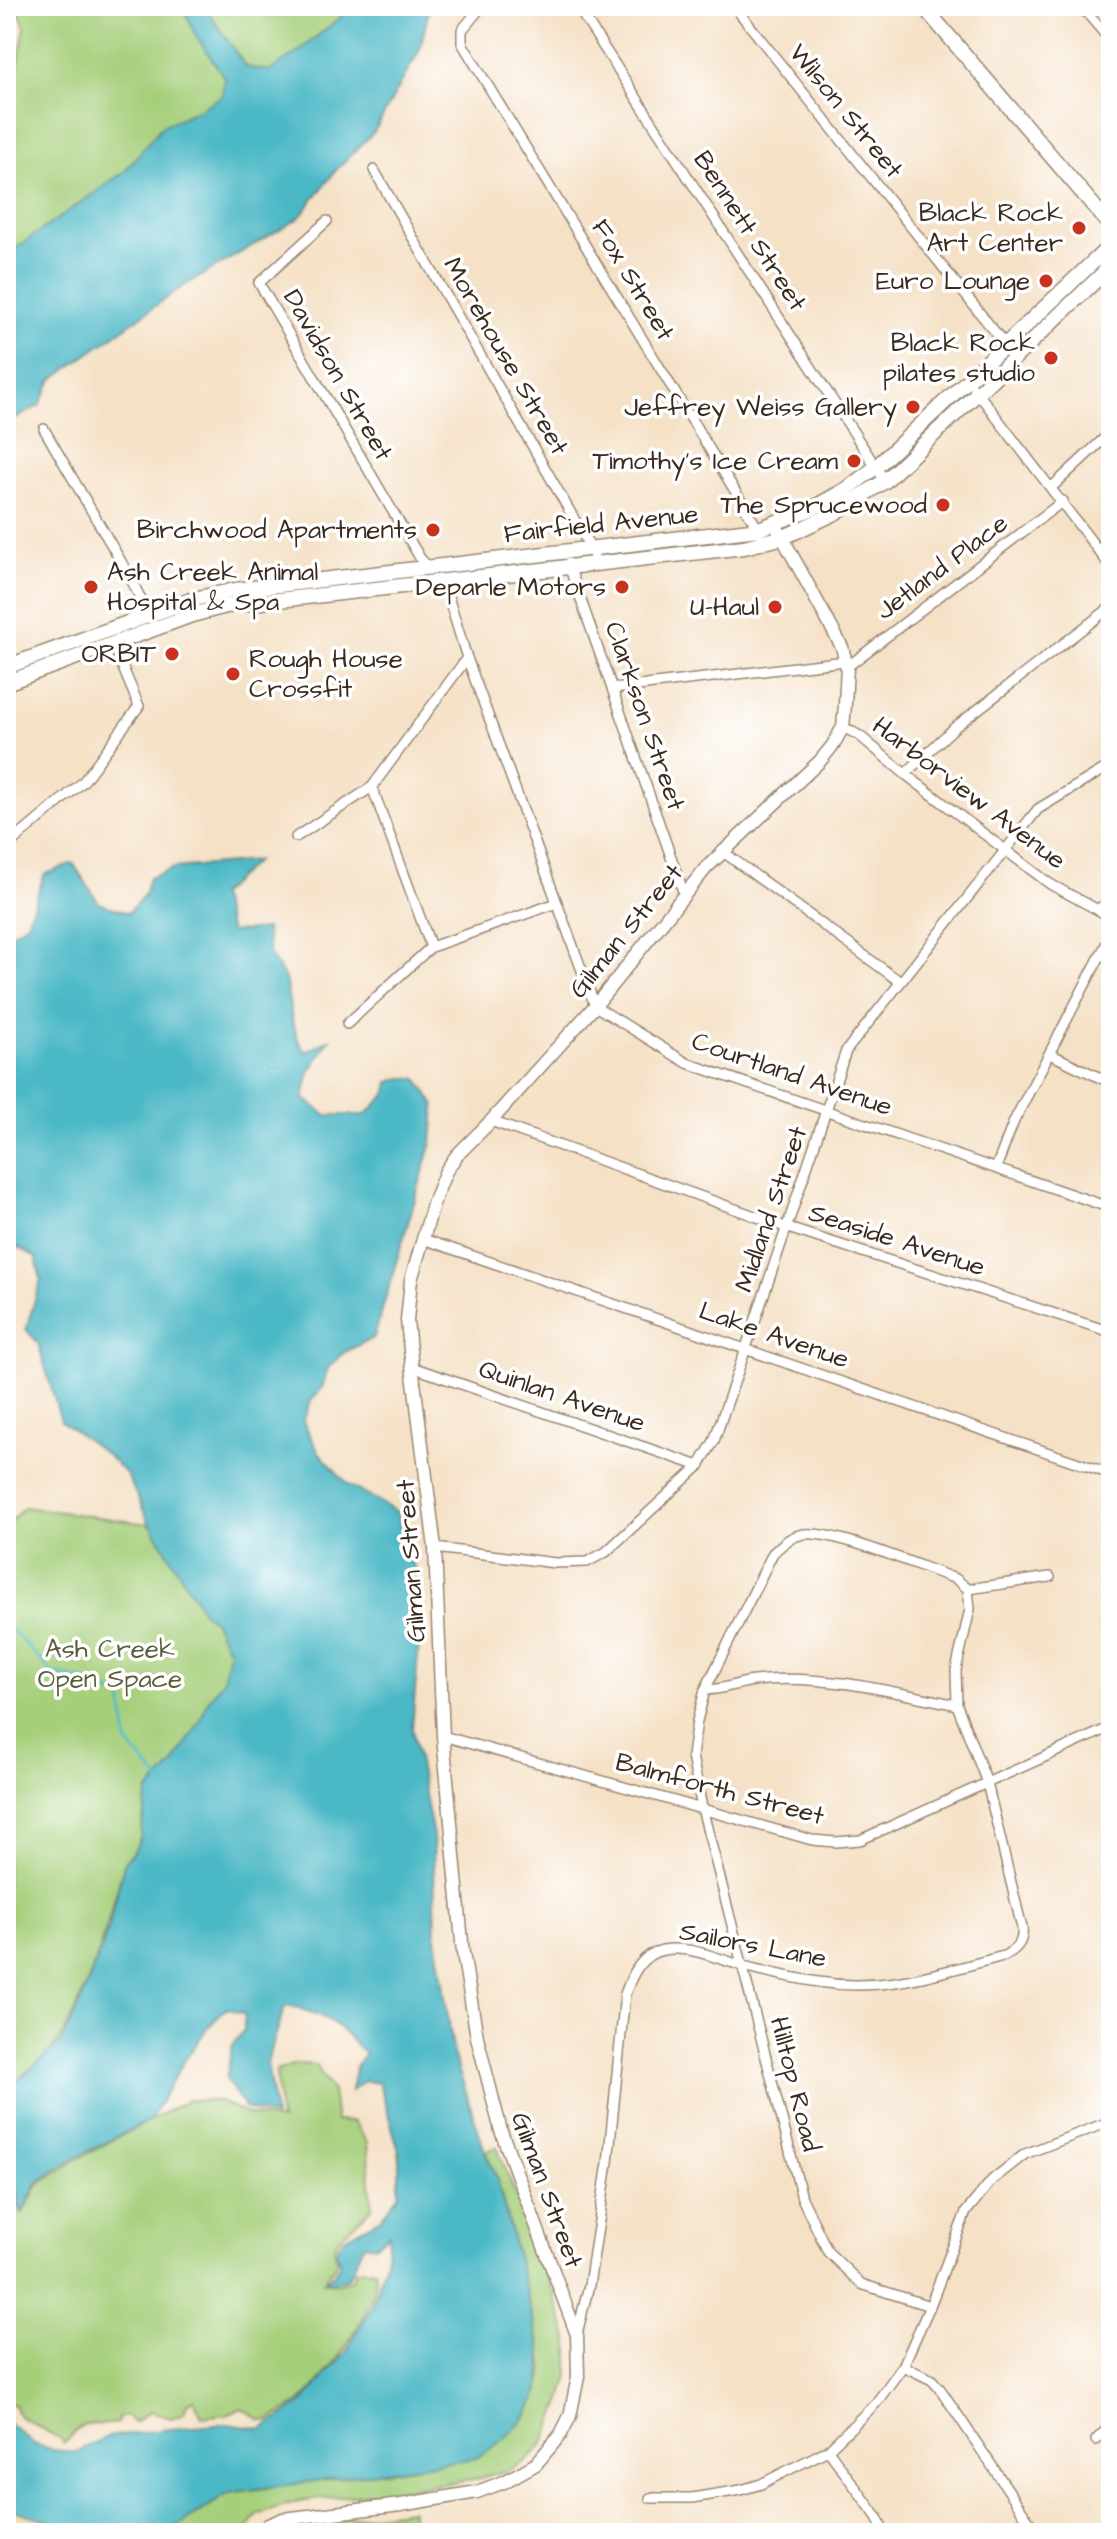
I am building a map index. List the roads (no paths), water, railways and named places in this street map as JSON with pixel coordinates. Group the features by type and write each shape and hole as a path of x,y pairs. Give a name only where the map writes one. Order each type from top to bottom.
{"main road":[{"path":"923,6 1111,226"},
{"name":"Fairfield Avenue","path":"762,536 775,524 813,508 876,467 972,386 1111,245"},
{"name":"Fairfield Avenue","path":"1010,350 1111,266"},
{"name":"Fairfield Avenue","path":"352,584 428,568 567,560 762,536 784,537 833,514 885,481 972,386"},
{"name":"Fairfield Avenue","path":"11,674 152,622 194,599 352,584 440,581 567,560"}],"street":[{"name":"Fox Street","path":"482,6 462,30 462,43 762,536"},
{"name":"Bennett Street","path":"577,6 885,481"},
{"name":"Wilson Street","path":"734,6 1010,350"},
{"path":"1081,6 1111,41"},
{"name":"Morehouse Street","path":"374,170 594,557"},
{"name":"Davidson Street","path":"327,221 259,283 428,568"},
{"path":"972,386 1111,567"},
{"path":"44,429 130,577 152,622"},
{"path":"1052,487 1111,432"},
{"name":"Jetland Place","path":"846,664 1063,501"},
{"path":"775,524 837,636 846,664 843,727"},
{"name":"Clarkson Street","path":"567,560 684,894"},
{"path":"428,568 446,590 467,658 595,1006"},
{"path":"905,774 955,727 1111,607"},
{"path":"6,847 83,782 139,706 110,637"},
{"path":"296,837 372,787 467,658"},
{"path":"613,689 846,664"},
{"name":"Harborview Avenue","path":"843,727 860,736 1050,884 1111,917"},
{"name":"Gilman Street","path":"264,2529 304,2515 401,2505 477,2492 521,2474 549,2451 570,2416 578,2377 577,2335 501,2131 477,2037 463,1953 443,1736 435,1548 407,1320 409,1299 435,1198 446,1171 457,1155 595,1006 722,851 820,761 843,727"},
{"name":"Midland Street","path":"435,1548 555,1563 587,1562 606,1552 699,1466 714,1441 846,1051 1038,809 1111,765"},
{"path":"372,787 431,947"},
{"path":"722,851 899,981"},
{"path":"1097,909 1111,902"},
{"path":"347,1024 431,947 557,903"},
{"path":"996,1168 1014,1121 1111,935"},
{"name":"Courtland Avenue","path":"595,1006 687,1063 1111,1208"},
{"path":"1050,1054 1111,1083"},
{"name":"Seaside Avenue","path":"491,1121 788,1228 1111,1332"},
{"name":"Lake Avenue","path":"423,1239 1111,1474"},
{"name":"Quinlan Avenue","path":"412,1367 699,1466"},
{"name":"Hilltop Road","path":"930,2306 861,2284 828,2252 802,2198 702,1808 692,1756 705,1690 773,1553 788,1539 806,1533 836,1537 956,1579 968,1589"},
{"path":"987,1783 957,1705 956,1670 970,1609 968,1589 1050,1577"},
{"path":"705,1690 720,1690 754,1681 857,1684 957,1705"},
{"name":"Balmforth Street","path":"443,1736 812,1840 836,1842 860,1840 1111,1727"},
{"name":"Sailors Lane","path":"577,2335 589,2285 608,2163 625,1994 635,1969 648,1956 660,1950 682,1949 818,1982 887,1985 1004,1956 1016,1949 1022,1928 987,1783"},
{"path":"650,2498 692,2498 741,2490 761,2484 828,2450 876,2403 903,2366 966,2212 992,2180 1025,2154 1111,2121"},
{"path":"903,2366 932,2380 941,2390 1037,2533"},
{"path":"1096,2440 1111,2425"},
{"path":"828,2450 877,2517 884,2533"}],"water":[{"path":"183,6 204,6 246,67 270,71 354,6 428,6 429,9 420,49 374,132 337,169 299,218 179,289 52,380 39,406 6,423 6,255 124,172 162,126 222,96 224,77 195,34"},
{"path":"256,861 219,895 230,932 266,929 269,954 285,978 293,1025 306,1052 329,1040 310,1071 304,1098 326,1115 365,1115 386,1095 389,1082 417,1078 435,1105 432,1142 374,1337 343,1353 328,1368 322,1388 311,1401 303,1422 318,1451 347,1484 397,1512 415,1570 420,1630 412,1728 433,1836 436,1937 454,2056 497,2179 540,2346 542,2365 536,2398 528,2412 506,2437 476,2458 229,2493 162,2533 88,2533 6,2508 6,2421 34,2444 76,2452 107,2437 170,2429 227,2424 262,2429 301,2404 346,2352 372,2306 386,2261 389,2233 375,2246 364,2244 349,2276 325,2281 335,2273 340,2262 336,2252 343,2239 381,2218 399,2194 399,2151 379,2083 365,2081 351,2091 355,2069 365,2054 330,2021 311,2012 285,2006 267,2063 275,2117 245,2108 226,2079 232,2046 244,2030 244,2014 227,2008 208,2027 181,2066 150,2120 73,2159 37,2183 22,2213 16,2191 6,2199 6,2091 61,2042 83,1997 109,1926 125,1861 140,1838 148,1791 174,1764 200,1721 208,1701 223,1680 229,1651 213,1620 203,1612 148,1520 127,1475 107,1455 61,1421 38,1343 26,1329 41,1280 36,1257 6,1241 6,938 27,923 44,875 73,863 99,903 128,913 144,895 149,878 174,868"}],"waterway":[{"path":"6,1623 52,1673 92,1683 122,1697 127,1742 161,1782"}],"place":[{"name":"Black Rock Art Center","path":"1079,228"},
{"name":"Euro Lounge","path":"1046,281"},
{"name":"Black Rock pilates studio","path":"1051,358"},
{"name":"Jeffrey Weiss Gallery","path":"913,407"},
{"name":"Timothy's Ice Cream","path":"854,461"},
{"name":"The Sprucewood","path":"943,505"},
{"name":"Birchwood Apartments","path":"433,530"},
{"name":"Ash Creek Animal Hospital & Spa","path":"91,587"},
{"name":"Deparle Motors","path":"622,587"},
{"name":"U-Haul","path":"775,607"},
{"name":"ORBIT","path":"172,654"},
{"name":"Rough House Crossfit","path":"233,674"}],"park label":[{"name":"Ash Creek Open Space","path":"110,1664"}]}
